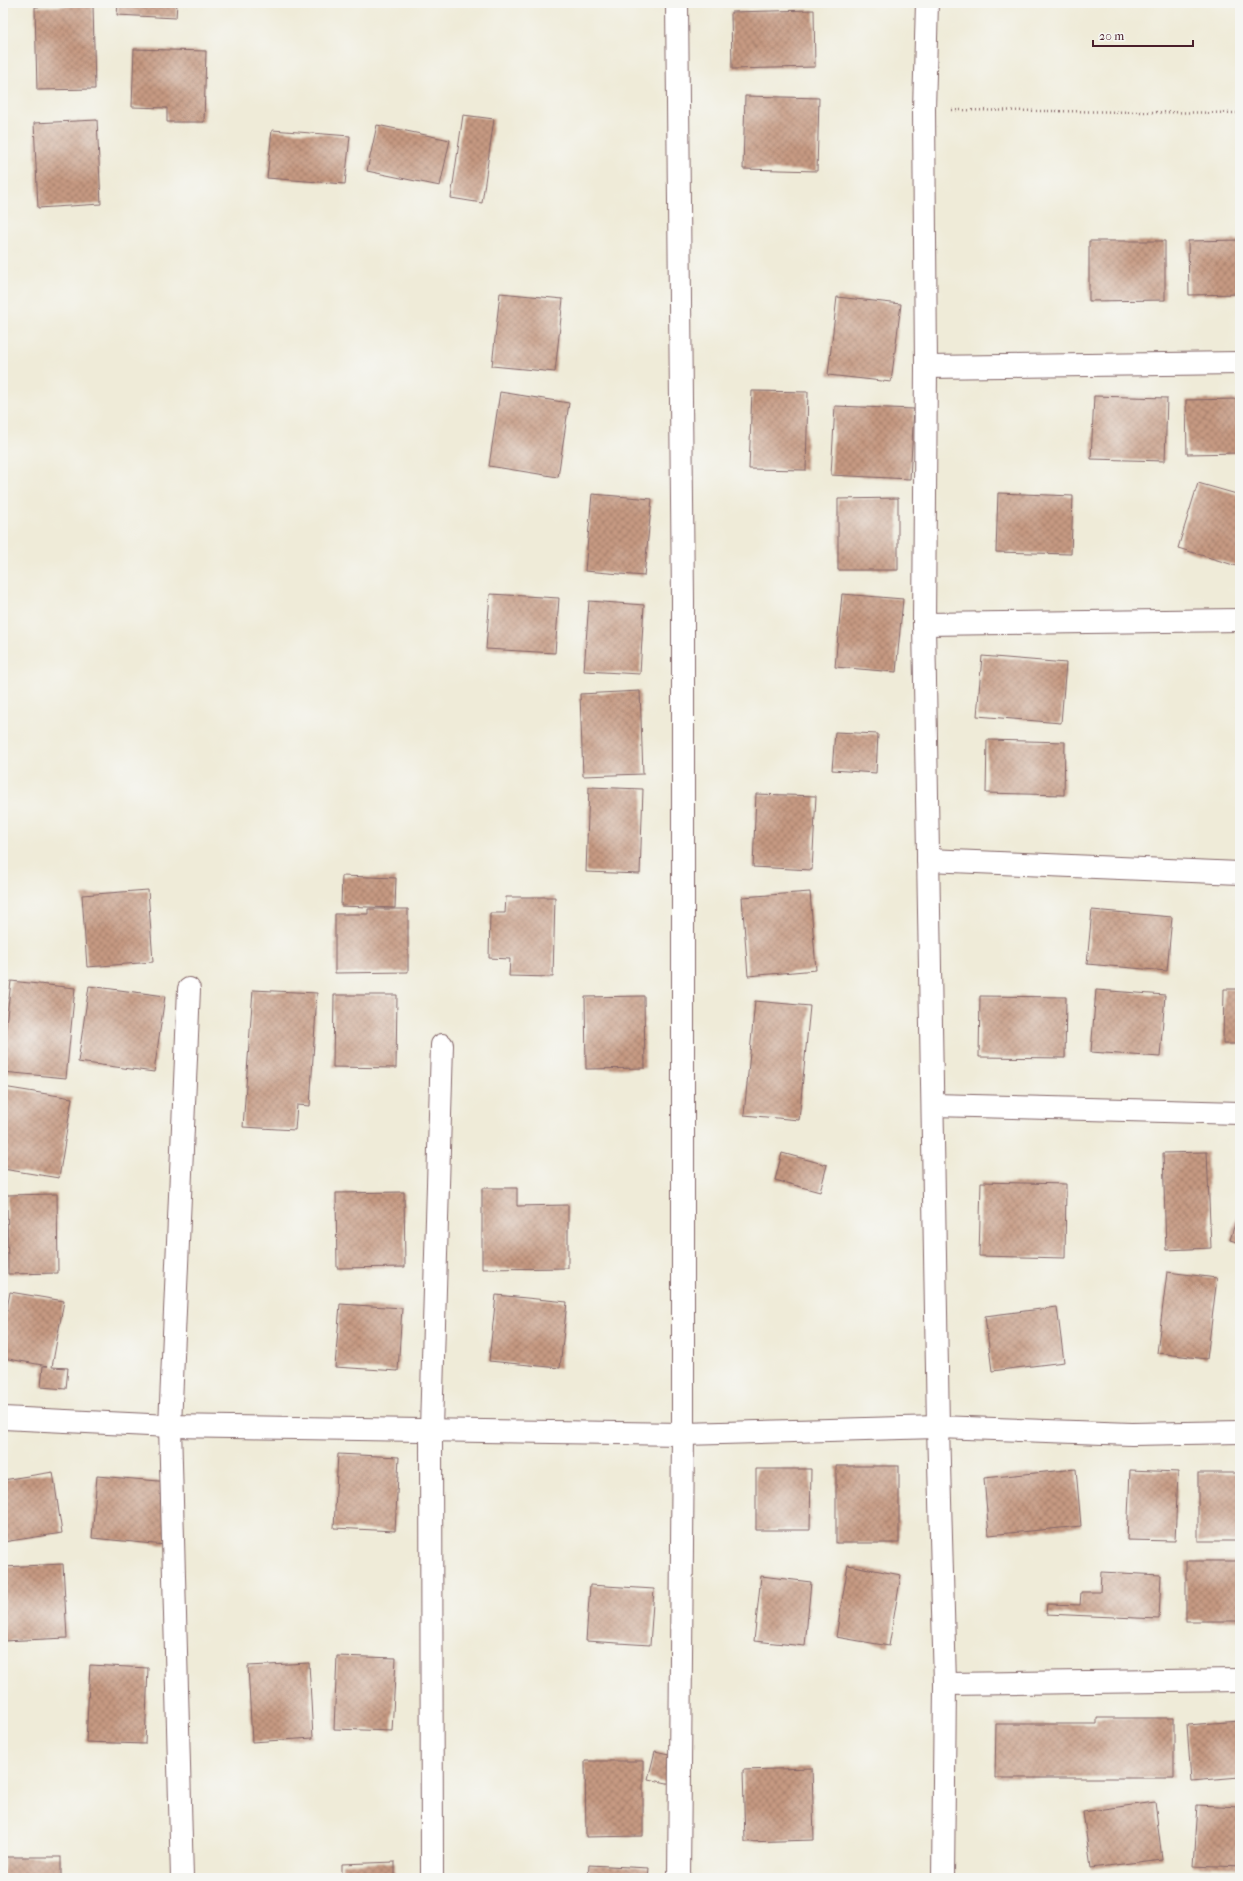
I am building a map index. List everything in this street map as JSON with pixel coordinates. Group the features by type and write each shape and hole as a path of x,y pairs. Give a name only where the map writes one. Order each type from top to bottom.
{"street":[{"path":"677,3 683,599 683,1434 680,1878"},
{"path":"927,3 924,109 926,367 924,624 938,1427 945,1684 943,1878"},
{"path":"926,367 1240,363"},
{"path":"924,624 1240,620"},
{"path":"928,860 1240,872"},
{"path":"182,1878 170,1426 189,989"},
{"path":"432,1878 431,1429 442,1045"},
{"path":"933,1105 1240,1113"},
{"path":"3,1418 170,1426 683,1434 938,1427 1132,1434 1240,1432"},
{"path":"945,1684 1240,1680"}],"path":[{"path":"924,109 1240,113"}],"building":[{"path":"118,3 177,3 176,18 117,15"},
{"path":"93,5 95,89 37,90 35,7"},
{"path":"814,10 815,67 732,69 731,12"},
{"path":"134,49 206,51 204,122 167,122 167,108 132,107"},
{"path":"745,96 819,98 817,171 743,169"},
{"path":"463,115 494,119 482,203 451,198"},
{"path":"97,120 101,204 38,208 34,123"},
{"path":"377,125 450,140 440,186 367,171"},
{"path":"272,130 350,136 345,184 267,178"},
{"path":"1240,240 1240,294 1189,295 1188,241"},
{"path":"1089,241 1165,241 1165,300 1089,301"},
{"path":"500,293 563,299 555,372 492,366"},
{"path":"837,297 901,304 891,382 828,375"},
{"path":"752,391 808,392 806,470 749,469"},
{"path":"500,392 569,403 558,477 489,466"},
{"path":"1094,396 1167,398 1165,461 1091,459"},
{"path":"1240,399 1240,453 1187,454 1186,400"},
{"path":"835,406 914,409 910,479 831,475"},
{"path":"1198,483 1240,495 1240,567 1178,548"},
{"path":"998,493 1073,496 1071,554 996,552"},
{"path":"592,494 652,499 644,576 585,571"},
{"path":"898,498 898,570 838,570 838,499"},
{"path":"490,594 559,598 555,653 486,649"},
{"path":"842,594 903,599 896,672 835,667"},
{"path":"589,601 644,605 640,674 584,671"},
{"path":"982,656 1066,663 1061,723 977,716"},
{"path":"640,691 643,774 583,776 580,694"},
{"path":"835,732 878,734 876,773 832,770"},
{"path":"987,740 1065,742 1064,795 986,793"},
{"path":"589,787 643,789 640,874 586,872"},
{"path":"756,794 816,796 812,870 753,867"},
{"path":"342,876 396,878 395,908 341,906"},
{"path":"148,890 153,962 87,967 82,895"},
{"path":"810,892 816,970 748,976 742,897"},
{"path":"506,897 555,897 553,977 509,976 510,959 489,958 490,913 505,913"},
{"path":"368,909 408,909 408,972 335,973 335,914 368,914"},
{"path":"1092,910 1172,917 1167,971 1087,964"},
{"path":"11,981 75,988 66,1078 3,1072 3,1051"},
{"path":"89,986 165,996 154,1072 78,1062"},
{"path":"1224,989 1240,989 1240,1044 1223,1044"},
{"path":"253,990 317,993 310,1106 297,1105 295,1130 243,1127"},
{"path":"1096,990 1165,995 1160,1057 1091,1052"},
{"path":"334,995 397,995 396,1068 333,1067"},
{"path":"644,996 645,1068 586,1069 585,997"},
{"path":"980,996 1066,997 1065,1058 979,1057"},
{"path":"755,1001 810,1006 799,1120 744,1115"},
{"path":"3,1087 72,1098 59,1178 3,1169"},
{"path":"1207,1152 1211,1248 1166,1250 1163,1153"},
{"path":"782,1153 827,1165 820,1192 775,1180"},
{"path":"981,1182 1066,1184 1065,1258 979,1256"},
{"path":"482,1188 517,1188 517,1206 568,1205 568,1268 482,1269"},
{"path":"404,1192 405,1267 337,1268 336,1193"},
{"path":"57,1194 58,1273 8,1274 7,1195"},
{"path":"1240,1207 1240,1243 1230,1240"},
{"path":"1167,1272 1217,1278 1207,1359 1157,1353"},
{"path":"10,1292 64,1301 52,1367 68,1368 66,1389 41,1387 43,1366 48,1366 3,1358 3,1332"},
{"path":"496,1295 567,1302 560,1368 489,1361"},
{"path":"340,1304 402,1308 398,1371 335,1367"},
{"path":"1057,1307 1064,1362 992,1371 985,1316"},
{"path":"338,1454 399,1457 395,1531 334,1528"},
{"path":"836,1466 899,1466 899,1543 836,1543"},
{"path":"756,1469 811,1469 810,1530 756,1530"},
{"path":"1076,1469 1081,1526 989,1535 984,1478"},
{"path":"1130,1470 1178,1472 1175,1541 1127,1540"},
{"path":"53,1472 62,1533 3,1542 3,1480"},
{"path":"1198,1473 1240,1473 1240,1541 1198,1541"},
{"path":"97,1476 171,1482 165,1545 92,1538"},
{"path":"1186,1561 1240,1561 1240,1621 1186,1621"},
{"path":"63,1564 67,1638 3,1641 3,1567"},
{"path":"848,1565 901,1575 889,1646 836,1637"},
{"path":"1101,1572 1161,1575 1159,1619 1046,1614 1047,1604 1080,1605 1081,1592 1100,1592"},
{"path":"761,1576 811,1582 805,1646 754,1641"},
{"path":"590,1585 654,1589 650,1645 586,1641"},
{"path":"337,1656 396,1658 392,1731 334,1729"},
{"path":"309,1663 313,1738 252,1742 248,1666"},
{"path":"90,1665 148,1668 145,1744 86,1742"},
{"path":"1097,1718 1174,1718 1174,1778 995,1778 996,1724 1097,1724"},
{"path":"1240,1721 1240,1777 1191,1781 1187,1725"},
{"path":"655,1751 678,1756 672,1784 648,1779"},
{"path":"585,1761 643,1761 643,1836 586,1837"},
{"path":"812,1768 814,1840 745,1842 743,1770"},
{"path":"1155,1802 1162,1859 1091,1868 1083,1812"},
{"path":"1197,1805 1240,1807 1240,1868 1193,1866"},
{"path":"4,1857 61,1857 61,1878 4,1878"},
{"path":"395,1862 395,1878 342,1878 342,1864"},
{"path":"589,1865 649,1868 648,1878 588,1878"}]}
